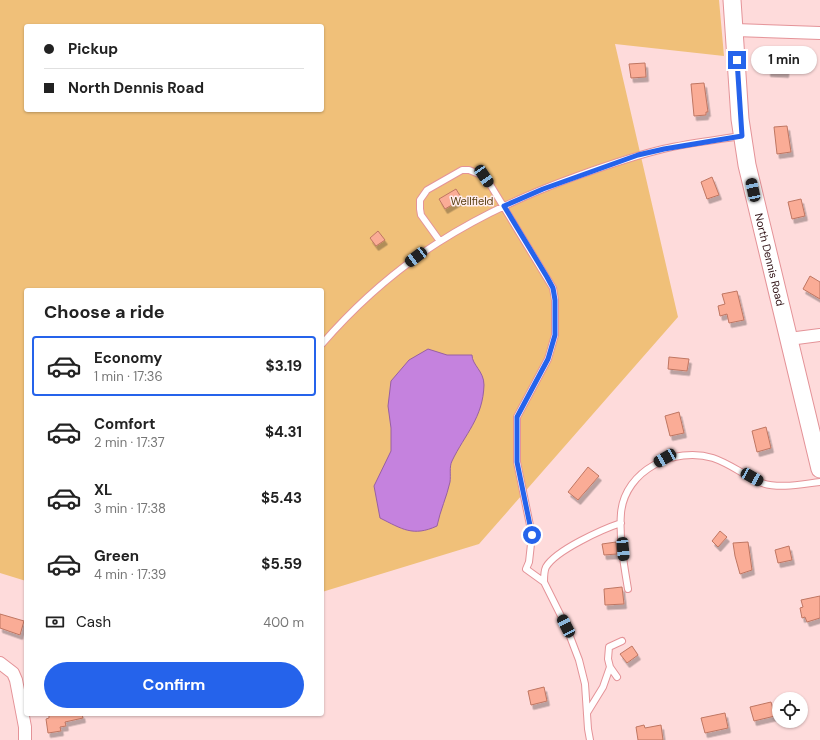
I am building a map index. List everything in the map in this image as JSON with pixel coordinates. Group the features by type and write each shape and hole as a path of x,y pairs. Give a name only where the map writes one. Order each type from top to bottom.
{"main road":[{"name":"North Dennis Road","path":"732,0 742,136 755,202 820,469"}],"street":[{"path":"735,30 820,34"},
{"path":"789,339 820,335"},
{"path":"0,663 13,673 16,680 25,726 25,740"}],"lane":[{"path":"324,342 343,320 385,281 439,240 504,206 543,189 638,155 742,136"},
{"path":"439,240 421,215 420,200 427,190 462,170 469,170 484,176 504,206 553,288 555,300 555,335 548,359 517,417 517,462 532,535 529,562 526,569 544,582 566,626 579,660 585,684 590,740"},
{"path":"628,589 621,512 630,488 644,470 665,458 690,455 712,458 762,482 776,486 820,482"},
{"path":"544,582 545,568 551,560 589,537 621,523"},
{"path":"618,676 610,667 608,659 609,647 622,641"},
{"path":"587,713 602,687 610,667"}],"green space":[{"name":"Wellfield","path":"0,0 719,0 724,56 615,44 678,317 479,544 324,591 324,288 24,288 24,580 0,573"}],"shaded area":[{"path":"428,349 447,355 472,355 474,362 482,376 484,385 483,397 477,416 451,463 450,482 437,526 421,531 414,531 401,528 380,518 374,486 391,451 391,428 388,406 391,381 409,360"}],"building":[{"path":"769,57 787,59 786,73 768,72"},
{"path":"645,63 646,77 631,78 629,64"},
{"path":"704,83 708,112 706,112 706,115 694,116 691,84"},
{"path":"787,126 791,152 777,154 774,127"},
{"path":"712,177 719,195 707,199 701,182"},
{"path":"456,189 462,199 445,209 439,199"},
{"path":"801,199 805,216 792,219 788,202"},
{"path":"378,231 385,240 376,246 370,238"},
{"path":"810,276 820,282 820,299 803,289"},
{"path":"737,291 744,320 729,323 727,314 720,316 718,306 725,304 722,294"},
{"path":"669,357 689,359 687,371 668,369"},
{"path":"679,412 684,433 670,436 665,416"},
{"path":"766,427 771,448 757,452 752,431"},
{"path":"588,467 599,476 578,500 568,492"},
{"path":"720,531 727,537 718,547 712,541"},
{"path":"616,542 617,554 604,555 602,544"},
{"path":"748,542 752,570 740,574 733,543"},
{"path":"789,546 792,560 778,563 775,550"},
{"path":"622,587 624,604 605,605 604,589"},
{"path":"820,596 820,618 807,622 805,617 802,618 800,608 803,607 801,600"},
{"path":"0,614 24,621 20,635 0,628"},
{"path":"632,646 638,655 627,663 620,654"},
{"path":"544,687 547,701 531,705 528,691"},
{"path":"771,702 772,717 754,721 750,707"},
{"path":"725,713 728,728 705,733 701,718"},
{"path":"49,716 82,716 83,718 65,722 66,726 60,727 61,731 48,733 46,719 49,718"},
{"path":"644,725 645,728 661,725 663,740 638,740 636,727"}],"route":[{"path":"532,535 517,462 517,417 538,375 548,359 555,335 555,300 553,288 504,206 510,202 543,189 638,155 664,149 742,136 737,60"}]}
